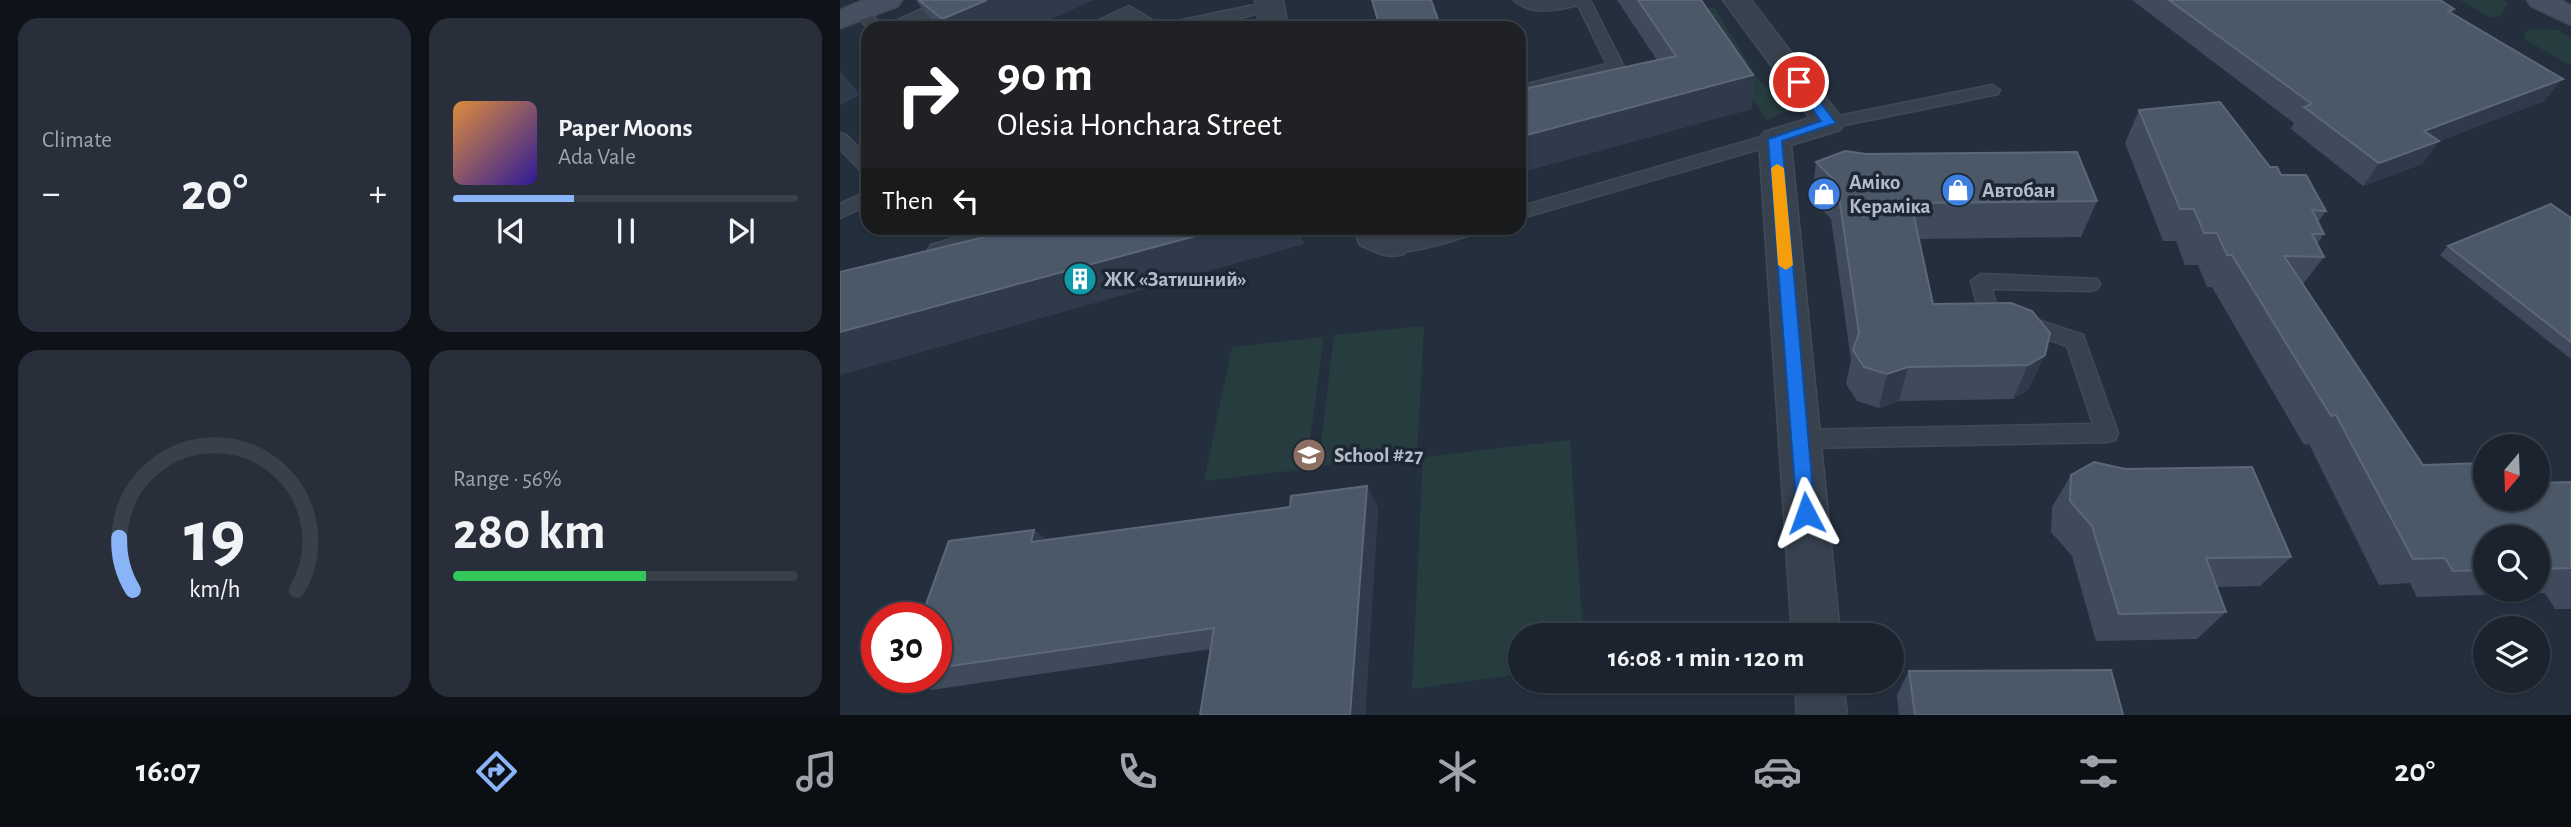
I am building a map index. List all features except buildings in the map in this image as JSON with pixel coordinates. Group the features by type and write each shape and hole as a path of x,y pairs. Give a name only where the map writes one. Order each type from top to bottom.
{"main road":[{"path":"859,20 888,0"},
{"path":"2540,0 2571,16"}],"street":[{"path":"1737,0 1829,123 1775,139 1815,623"},
{"path":"1820,693 1822,715"}],"lane":[{"path":"906,21 956,0"},
{"path":"1521,0 1528,4 1550,6 1583,0 1616,67 1526,89"},
{"path":"1106,21 1129,11 1144,21"},
{"path":"1210,21 1271,11"},
{"path":"1829,123 1992,90"},
{"path":"840,139 861,161"},
{"path":"1526,211 1775,139"},
{"path":"840,212 861,201"},
{"path":"918,256 986,235"},
{"path":"1381,236 1414,244 1446,235"},
{"path":"1800,439 2107,433 2076,341 1987,311 1981,281 2090,284"}],"green space":[{"path":"2460,0 2503,0 2508,3 2501,16 2491,18"},
{"path":"1714,7 1758,79 1789,110 1767,120 1692,12"},
{"path":"2532,29 2558,30 2571,38 2571,66 2524,39 2525,32"},
{"path":"1424,326 1417,455 1318,466 1334,335"},
{"path":"1324,337 1306,469 1204,481 1232,347"},
{"path":"1570,440 1582,623 1508,623 1508,676 1412,689 1423,457"}],"slow traffic":[{"path":"1777,168 1786,265"}],"place":[{"name":"Автобан","path":"1958,190"},
{"name":"Аміко Кераміка","path":"1824,194"},
{"name":"ЖК «Затишний»","path":"1080,279"},
{"name":"School #27","path":"1309,455"}],"route":[{"path":"1799,82 1829,123 1775,139 1806,513"}]}
